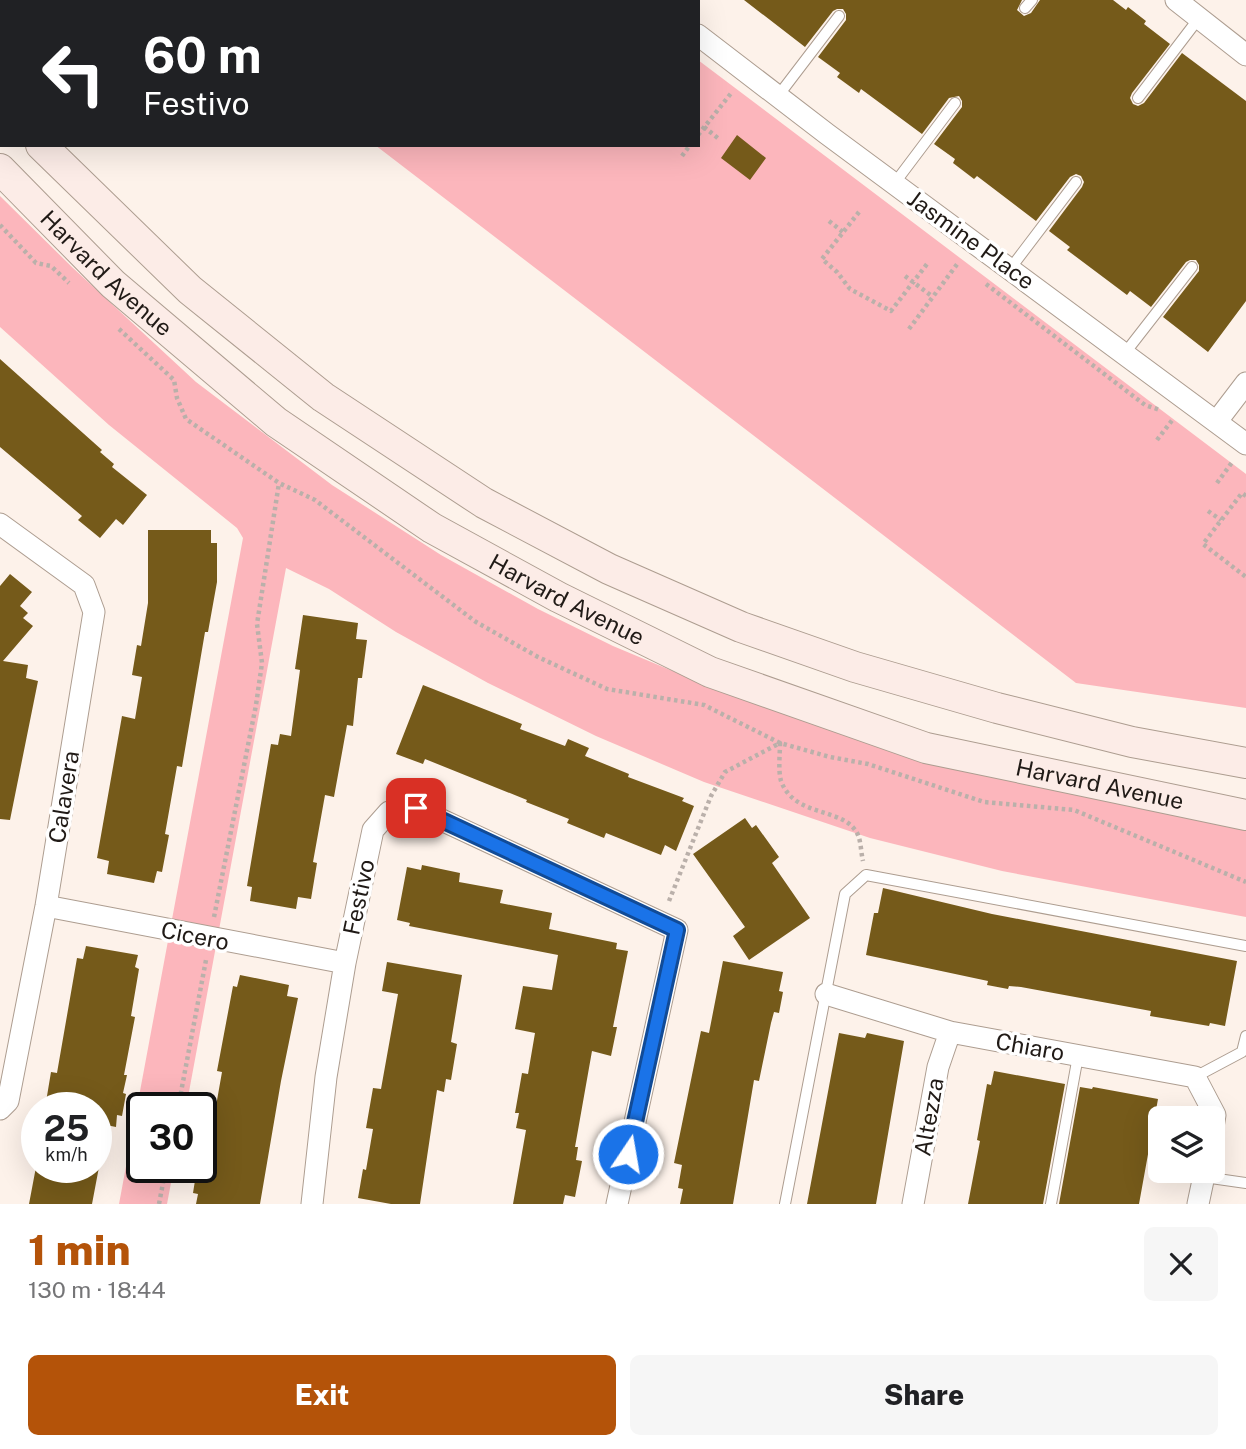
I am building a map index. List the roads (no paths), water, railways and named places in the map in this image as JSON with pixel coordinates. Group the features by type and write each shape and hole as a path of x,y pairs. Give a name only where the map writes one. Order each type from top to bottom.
{"main road":[{"name":"Harvard Avenue","path":"43,147 190,290 323,397 484,503 609,569 741,627 855,667 997,708 1132,742 1246,763"},
{"name":"Harvard Avenue","path":"0,169 113,284 276,422 432,528 558,597 710,673 926,748 1246,815"}],"street":[{"path":"1176,0 1246,55"},
{"name":"Jasmine Place","path":"700,37 894,184 1217,421 1240,452"},
{"path":"1217,421 1246,383"},
{"name":"Calavera","path":"0,524 84,585 94,612 46,906 8,1101 0,1109"},
{"name":"Festivo","path":"312,1204 326,1077 345,963 373,830 389,812 416,808 677,930 617,1204"},
{"name":"Cicero","path":"46,906 345,963"},
{"name":"Chiaro","path":"826,995 950,1032 1195,1077"},
{"name":"Altezza","path":"913,1204 938,1066 950,1032"},
{"path":"1195,1077 1208,1106"},
{"path":"1198,1204 1202,1183"}],"lane":[{"path":"778,96 839,16"},
{"path":"1138,98 1199,18"},
{"path":"894,184 955,103"},
{"path":"1010,269 1076,182"},
{"path":"1125,353 1192,267"},
{"path":"785,1204 845,894 866,876 1246,946"},
{"path":"1195,1077 1241,1052 1246,1036"},
{"path":"1051,1204 1078,1056"},
{"path":"1225,1179 1246,1184"}]}
